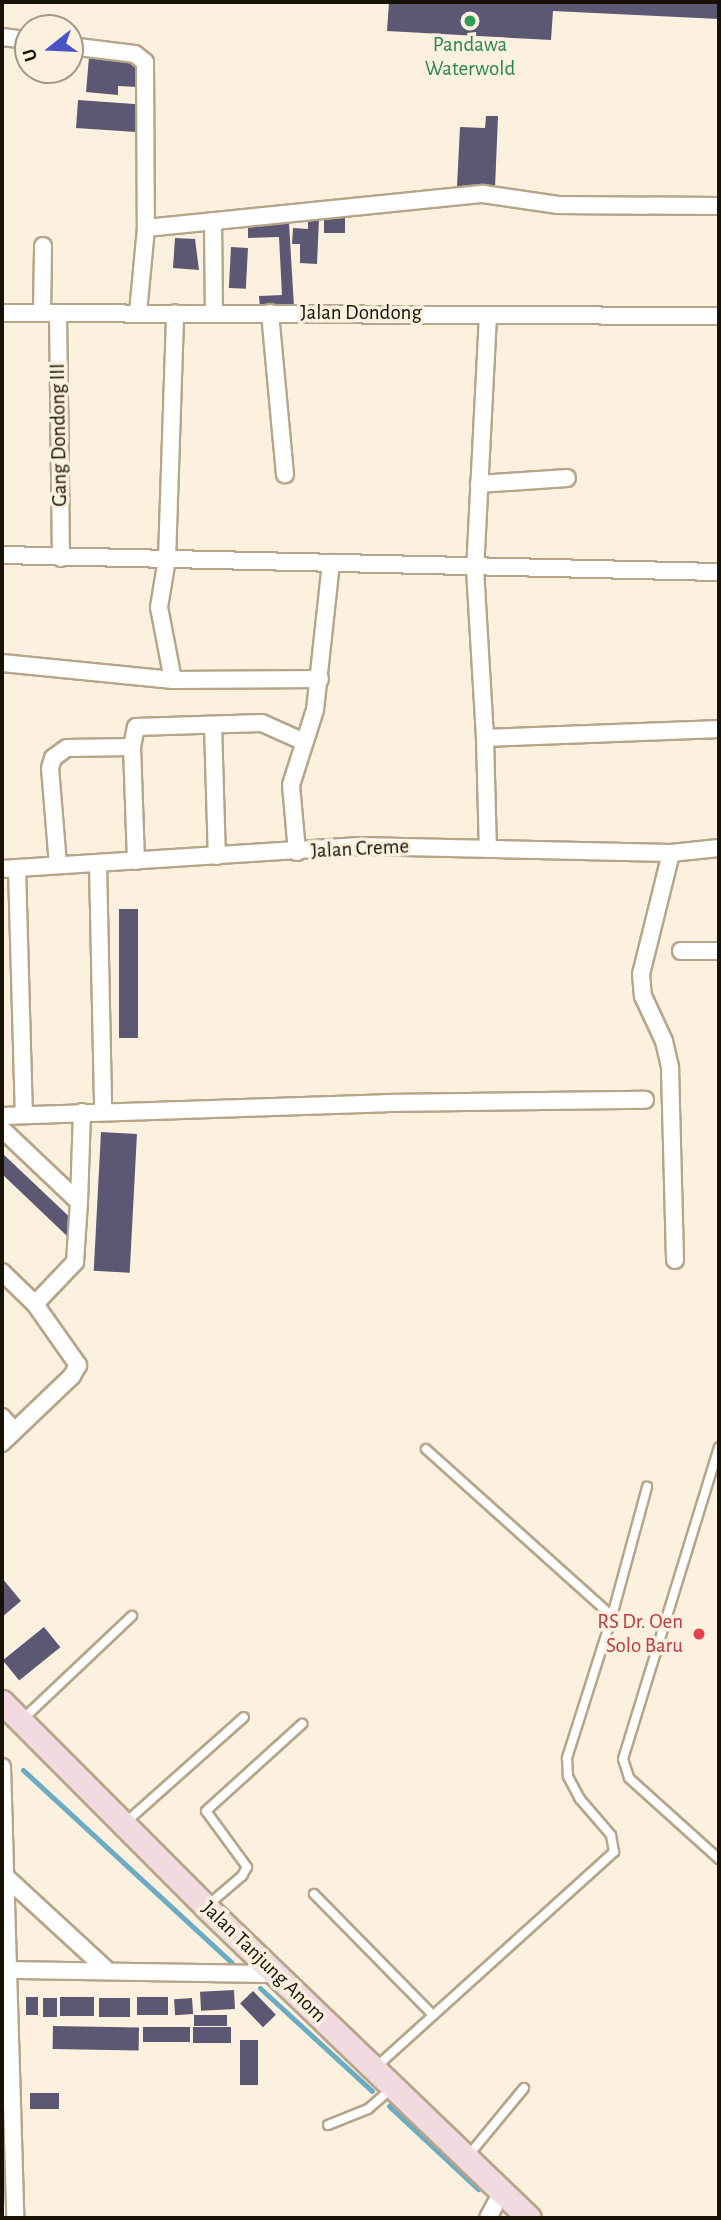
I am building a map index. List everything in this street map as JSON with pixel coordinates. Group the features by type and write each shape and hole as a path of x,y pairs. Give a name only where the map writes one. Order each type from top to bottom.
{"main road":[{"name":"Jalan Tanjung Anom","path":"2,1702 274,1974 395,2085 501,2194 529,2218"}],"street":[{"path":"84,48 135,54 145,62 146,228 138,313"},
{"path":"146,228 483,194 558,205 719,206"},
{"path":"213,221 214,313"},
{"name":"Gang Dondong III","path":"43,246 50,313 61,558"},
{"name":"Jalan Dondong","path":"2,313 719,316"},
{"path":"173,680 159,607 167,559 175,313"},
{"path":"270,313 285,474"},
{"path":"488,315 475,569 485,738 488,849"},
{"path":"479,484 567,478"},
{"path":"2,555 475,569 719,572"},
{"path":"297,852 291,785 302,741 315,710 331,563"},
{"path":"2,663 173,680 320,679"},
{"path":"136,861 132,747 139,726 262,723 302,741"},
{"path":"213,726 218,856"},
{"path":"485,738 719,729"},
{"path":"58,865 53,758 66,748 132,747"},
{"name":"Jalan Creme","path":"9,869 359,846 671,853 719,848"},
{"path":"671,853 641,974 643,996 664,1041 670,1068 675,1260"},
{"path":"98,863 103,1111"},
{"path":"9,869 23,1114"},
{"path":"681,951 719,951"},
{"path":"2,1115 645,1100"},
{"path":"35,1304 75,1262 82,1112"},
{"path":"2,1129 79,1202"},
{"path":"2,1272 35,1304 78,1365 72,1376 2,1443"},
{"path":"2,1417 15,1431"},
{"path":"2,1768 7,1878 5,1937 11,1970 6,1989 11,2210"},
{"path":"7,1878 105,1968"},
{"path":"11,1970 105,1968 274,1974"},
{"path":"488,2218 501,2194"}],"lane":[{"path":"719,1447 624,1759 629,1778 719,1859"},
{"path":"426,1449 612,1616"},
{"path":"376,2067 614,1852 611,1835 580,1799 568,1776 567,1758 612,1616 647,1488"},
{"path":"21,1721 132,1616"},
{"path":"125,1823 244,1717"},
{"path":"206,1907 242,1876 247,1867 206,1811 302,1724"},
{"path":"314,1894 433,2015"},
{"path":"328,2125 368,2109 395,2085"},
{"path":"467,2158 524,2088"}],"building":[{"name":"Pandawa Waterwold","path":"389,2 719,2 719,19 553,11 551,40 387,31"},
{"path":"89,57 139,62 137,87 118,86 118,95 86,92"},
{"path":"78,100 138,104 136,132 76,128"},
{"path":"486,116 498,116 495,188 457,186 460,127 485,128"},
{"path":"324,216 345,216 345,233 324,233"},
{"path":"308,219 319,219 317,264 300,263 300,244 292,244 293,228 308,229"},
{"path":"289,223 294,307 260,309 259,296 282,295 279,237 248,238 248,224"},
{"path":"175,238 195,239 199,270 173,268"},
{"path":"231,247 248,248 246,289 229,288"},
{"path":"119,909 138,909 138,1038 119,1038"},
{"path":"101,1132 137,1134 130,1273 94,1271"},
{"path":"2,1153 78,1225 67,1236 2,1174"},
{"path":"2,1578 21,1601 2,1617"},
{"path":"44,1627 60,1647 19,1681 3,1660"},
{"path":"234,1990 235,2009 201,2011 200,1992"},
{"path":"253,1991 276,2015 263,2027 240,2004"},
{"path":"26,1997 38,1997 38,2015 26,2015"},
{"path":"60,1997 94,1997 94,2016 60,2016"},
{"path":"137,1997 168,1997 168,2015 137,2015"},
{"path":"43,1998 57,1998 57,2017 43,2017"},
{"path":"99,1998 130,1998 130,2017 99,2017"},
{"path":"192,1998 193,2014 175,2015 174,1999"},
{"path":"194,2015 227,2015 227,2026 194,2026"},
{"path":"53,2026 139,2028 139,2050 53,2049"},
{"path":"143,2027 190,2027 190,2042 143,2042"},
{"path":"193,2027 231,2027 231,2043 193,2043"},
{"path":"240,2040 258,2040 258,2085 240,2085"},
{"path":"30,2093 59,2093 59,2109 30,2109"}],"waterway":[{"path":"23,1770 232,1963"},
{"path":"260,1988 372,2091"},
{"path":"389,2106 478,2189"}],"place":[{"name":"Pandawa Waterwold","path":"470,21"},
{"name":"RS Dr. Oen Solo Baru","path":"699,1634"}]}
